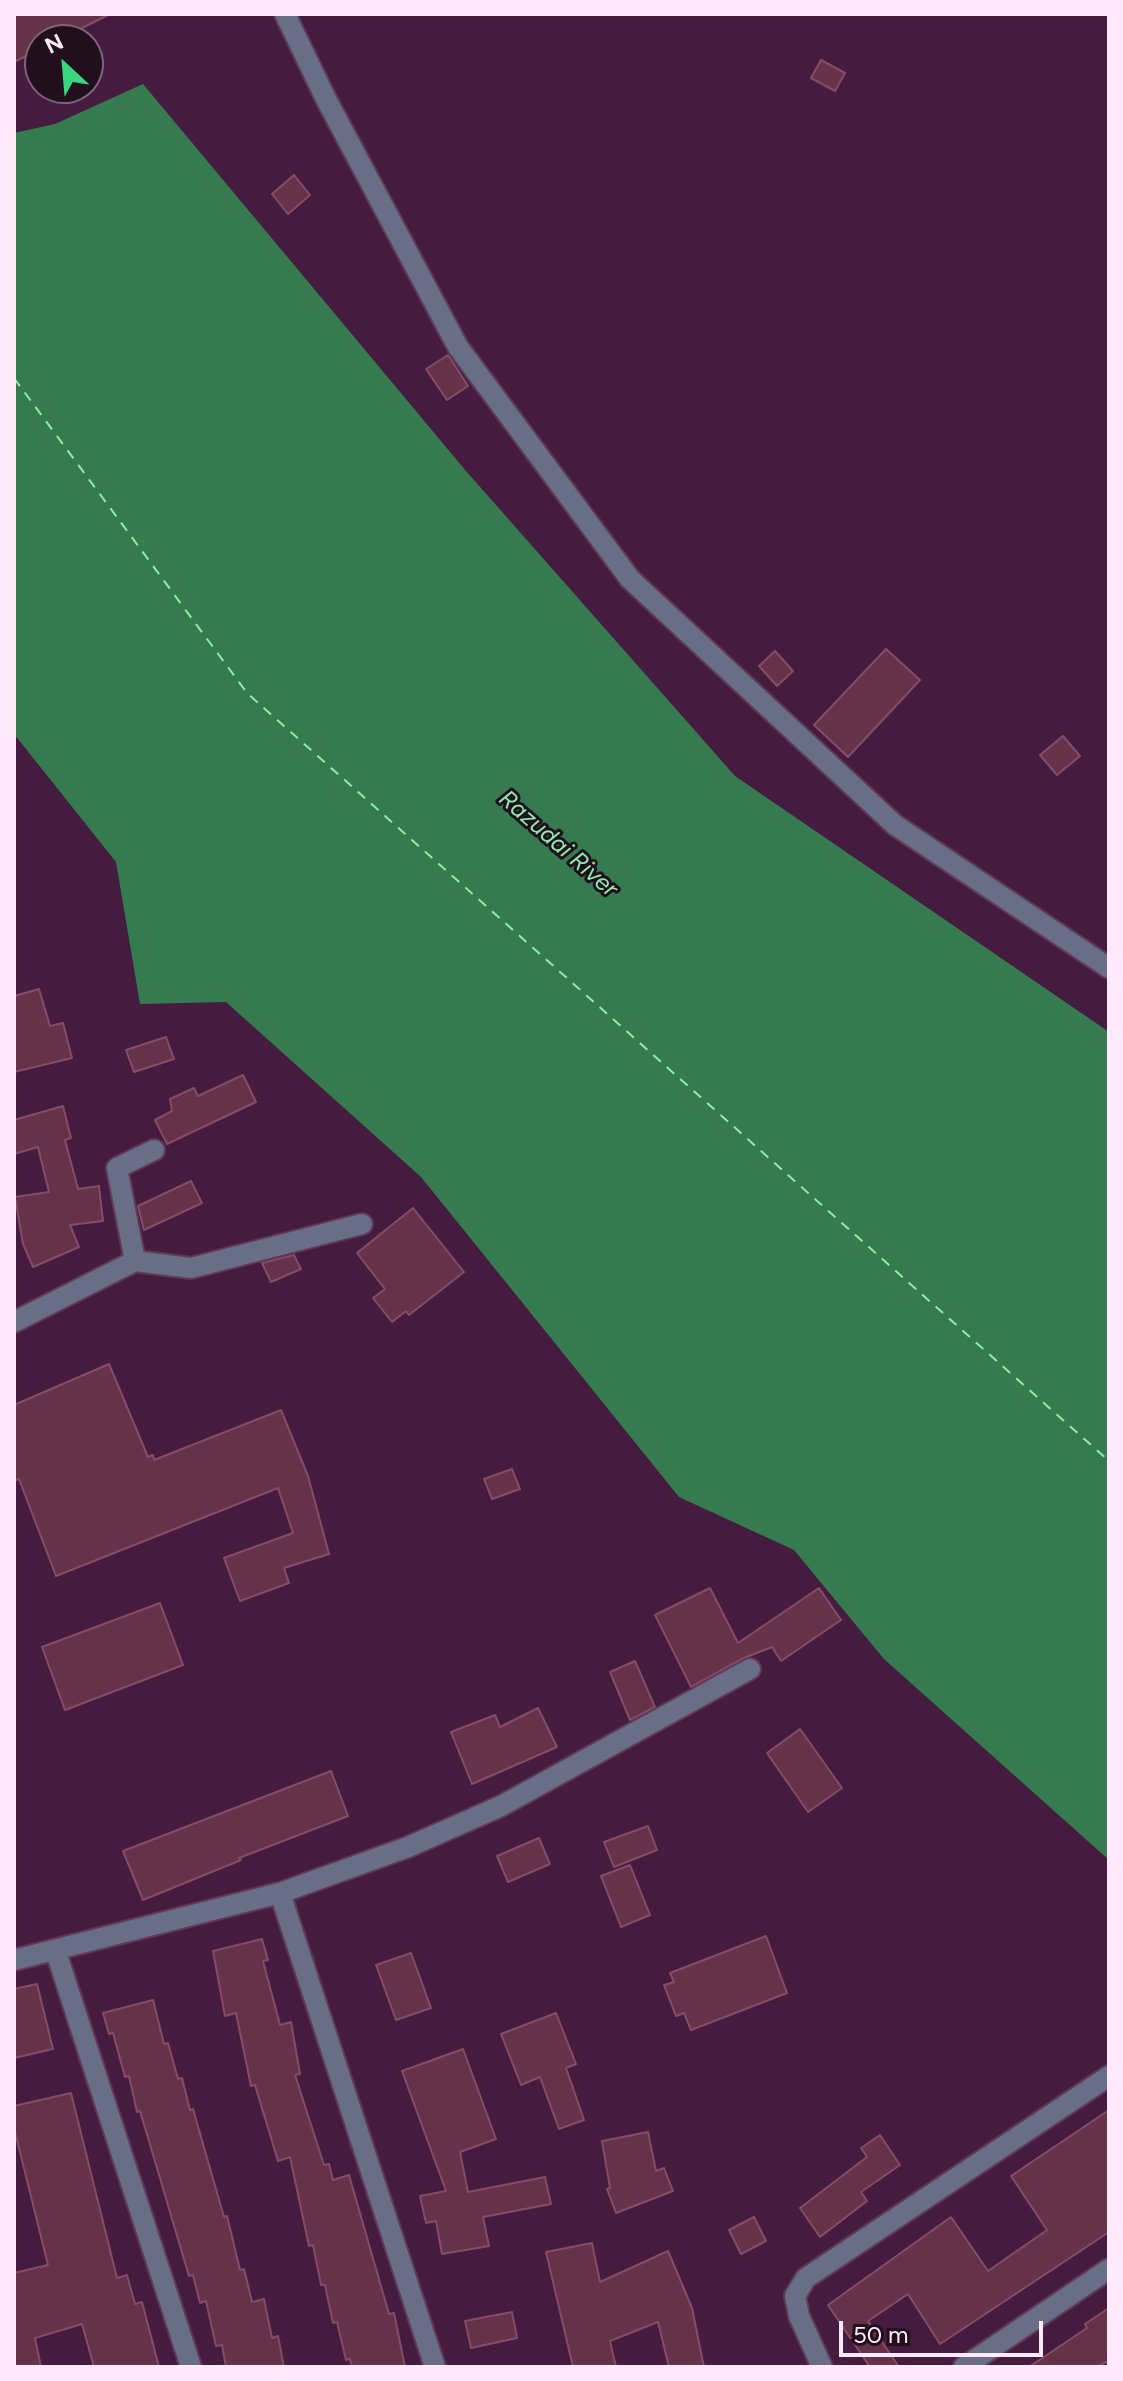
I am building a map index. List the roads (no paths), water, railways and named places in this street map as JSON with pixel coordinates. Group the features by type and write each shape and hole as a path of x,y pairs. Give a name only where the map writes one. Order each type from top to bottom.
{"street":[{"path":"285,14 326,99 458,347 630,579 895,825 1109,968"},
{"path":"135,1261 117,1168 154,1150"},
{"path":"14,1322 135,1261 191,1268 362,1224"},
{"path":"14,1960 56,1952 280,1893 408,1847 501,1806 750,1669"},
{"path":"280,1893 435,2367"},
{"path":"56,1952 191,2367"},
{"path":"822,2367 799,2316 795,2296 806,2278 1109,2076"},
{"path":"964,2367 1109,2269"}],"water":[{"name":"Razudai River","path":"143,84 466,471 735,776 1109,1032 1109,1860 884,1659 794,1550 679,1497 421,1177 226,1002 140,1004 116,862 14,734 14,133 55,124"}]}
